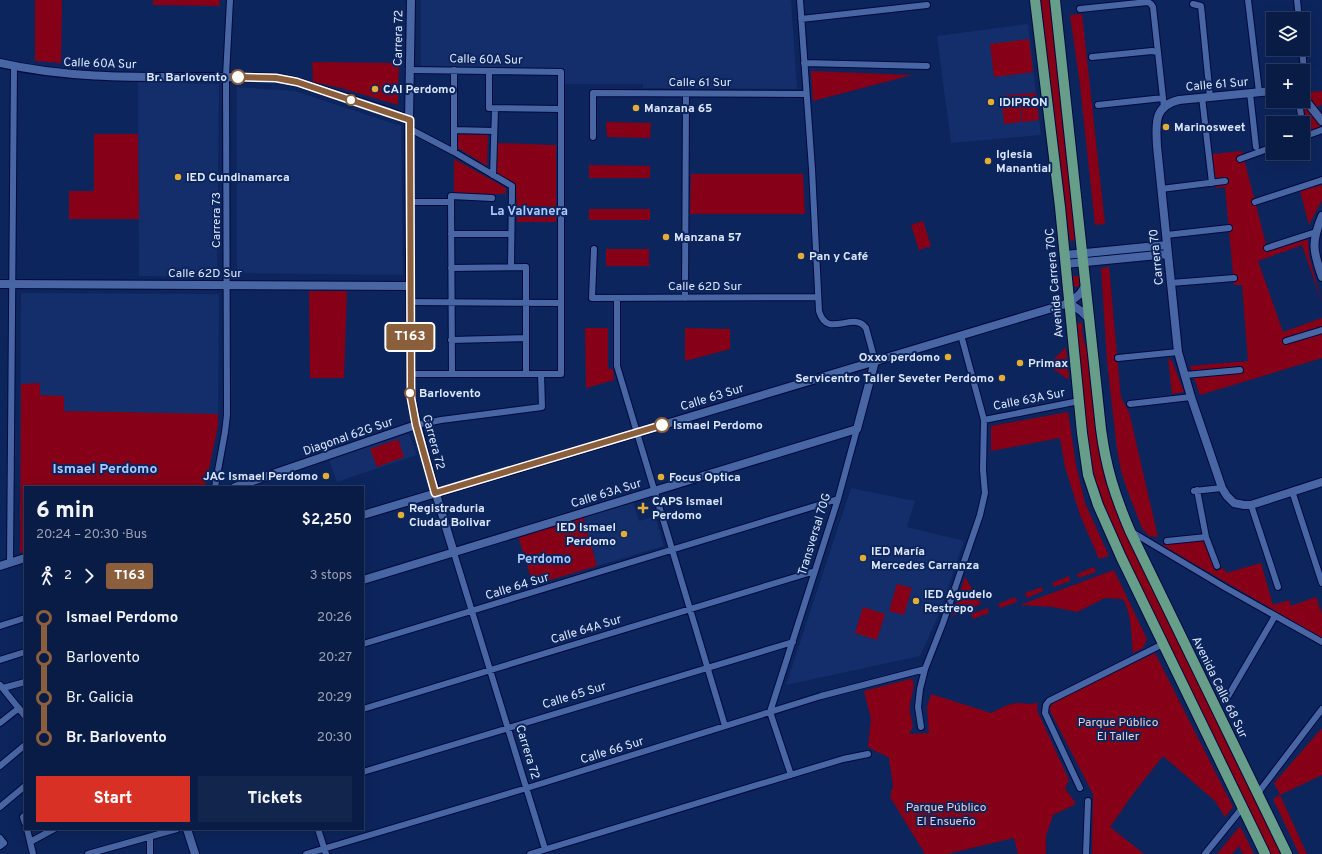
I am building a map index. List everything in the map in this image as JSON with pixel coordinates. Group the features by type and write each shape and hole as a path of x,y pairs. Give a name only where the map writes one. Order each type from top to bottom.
{"main road":[{"name":"Avenida Carrera 70C","path":"1036,0 1065,259 1082,433 1088,475 1098,505 1163,644"},
{"path":"1055,0 1104,451 1116,497 1130,531"},
{"name":"Avenida Calle 68 Sur","path":"1130,531 1287,854"},
{"path":"1163,644 1265,854"}],"street":[{"name":"Carrera 73","path":"215,486 227,415 226,76 230,0"},
{"name":"Carrera 72","path":"411,0 411,398 416,425 435,493 545,849"},
{"path":"800,0 820,315 827,323 833,325 855,321 861,322 866,328 875,361"},
{"path":"1248,0 1255,93 1256,147"},
{"path":"1297,0 1298,12"},
{"path":"1080,9 1148,2 1151,4 1153,7 1157,52 1164,102"},
{"path":"1193,4 1201,6 1212,183"},
{"path":"801,19 927,5"},
{"path":"1092,57 1152,51 1157,52"},
{"name":"Calle 60A Sur","path":"0,63 60,74 179,78 226,76 276,78 297,82 386,112 410,124"},
{"path":"804,63 927,66"},
{"path":"10,563 14,66"},
{"name":"Calle 60A Sur","path":"410,70 561,72 561,109"},
{"path":"454,70 454,152"},
{"path":"489,71 494,131 493,176"},
{"name":"Calle 61 Sur","path":"1098,105 1170,102 1266,92"},
{"name":"Calle 61 Sur","path":"593,136 594,93 806,94"},
{"path":"685,298 686,94"},
{"name":"Carrera 70","path":"1164,102 1156,122 1161,188 1178,352 1191,397 1222,488 1226,496 1234,503 1251,505"},
{"path":"1310,105 1319,112 1322,121"},
{"path":"410,374 561,374 561,109 492,108"},
{"path":"410,124 493,176 512,186 511,267"},
{"path":"454,130 494,131"},
{"path":"1310,134 1322,130"},
{"path":"1240,159 1266,150"},
{"path":"1255,202 1322,180"},
{"path":"1161,188 1225,181"},
{"path":"410,202 492,198"},
{"path":"451,199 452,374"},
{"path":"1322,216 1316,232 1322,277"},
{"path":"1166,235 1229,228"},
{"path":"1267,248 1316,232"},
{"path":"451,234 511,234"},
{"path":"1084,258 1167,245"},
{"name":"Calle 62D Sur","path":"594,249 592,298 818,297"},
{"path":"1065,259 1168,254"},
{"path":"451,268 526,267 526,374"},
{"path":"1171,283 1234,278"},
{"name":"Calle 62D Sur","path":"0,284 410,286"},
{"name":"Calle 63 Sur","path":"364,515 1069,303 1080,294 1086,285"},
{"path":"617,298 617,366 725,726"},
{"path":"410,302 561,303"},
{"path":"1069,303 1081,311 1090,320"},
{"path":"1286,341 1322,330"},
{"path":"921,727 918,707 920,689 925,669 943,623 980,516 985,493 983,470 984,420 961,335"},
{"path":"451,340 526,338"},
{"path":"1118,358 1178,352"},
{"name":"Transversal 70G","path":"770,712 838,499 875,361"},
{"path":"1185,375 1240,370"},
{"name":"Diagonal 62G Sur","path":"238,486 416,425 441,420 542,406 541,374"},
{"path":"1130,404 1191,397"},
{"name":"Calle 63A Sur","path":"984,420 1079,401"},
{"name":"Calle 63A Sur","path":"364,580 857,429"},
{"path":"1278,587 1251,505 1322,482"},
{"path":"1217,566 1206,537 1196,491 1222,488"},
{"path":"1292,491 1322,583"},
{"name":"Calle 64 Sur","path":"364,644 838,499"},
{"path":"1130,531 1322,642"},
{"path":"1167,541 1206,537"},
{"path":"0,566 24,558"},
{"name":"Calle 64A Sur","path":"364,708 815,571"},
{"path":"1227,698 1275,616"},
{"path":"0,626 24,618"},
{"name":"Calle 65 Sur","path":"364,772 792,642"},
{"path":"1080,788 1045,713 1046,705 1049,701 1163,644"},
{"path":"0,660 24,652"},
{"name":"Calle 66 Sur","path":"306,854 325,851 821,696 925,669"},
{"path":"24,682 1,686 24,715"},
{"path":"0,723 19,708"},
{"path":"1258,793 1322,709"},
{"path":"770,712 791,775"},
{"path":"0,766 24,746"},
{"path":"530,854 843,759 868,754"},
{"path":"0,807 24,787"},
{"path":"1086,854 1088,801"},
{"path":"1205,854 1243,807"},
{"path":"27,830 33,854"},
{"path":"30,842 52,830"},
{"path":"88,854 113,851 159,832 171,830"},
{"path":"187,830 195,854"},
{"path":"318,830 325,851"},
{"path":"150,837 150,854"}],"shaded area":[{"path":"421,0 791,0 797,89 643,88 643,84 565,84 564,69 421,67"},
{"name":"IDIPRON","path":"1028,24 1041,135 951,143 937,36"},
{"name":"IED Cundinamarca","path":"138,82 219,84 217,277 139,276"},
{"path":"237,87 295,91 401,126 403,275 237,273"},
{"path":"21,293 219,294 218,426 205,486 24,486 20,524"},
{"path":"409,433 417,455 337,482 329,460"},
{"name":"IED María Mercedes Carranza","path":"851,488 915,501 907,527 964,541 939,614 920,656 786,685"},
{"name":"IED Ismael Perdomo","path":"633,502 639,521 655,516 664,546 597,566 583,516"}],"green space":[{"path":"35,0 62,0 61,63 35,61"},
{"path":"153,0 220,0 219,6 153,5"},
{"path":"1041,0 1051,0 1077,240 1070,241 1058,152"},
{"path":"1082,14 1105,224 1095,225 1080,85 1070,15"},
{"path":"1029,39 1033,72 994,77 990,44"},
{"path":"312,62 399,63 398,105 341,88 313,82"},
{"path":"811,71 912,75 813,101"},
{"path":"1322,91 1322,104 1316,108 1310,100 1310,92"},
{"path":"1036,93 1039,120 1022,122 1019,94"},
{"path":"1018,94 1021,122 1004,124 1001,96"},
{"path":"1304,108 1306,108 1321,126 1310,130 1310,116 1305,116"},
{"path":"606,122 651,123 650,138 607,137"},
{"path":"94,134 138,134 139,219 69,219 69,191 94,191"},
{"path":"457,134 488,135 487,166 458,148"},
{"path":"497,143 556,145 556,222 517,222 516,184 496,174"},
{"path":"1242,151 1268,252 1308,239 1309,256 1322,303 1302,245 1258,261 1283,332 1322,318 1322,358 1200,395 1190,366 1248,361 1242,285 1234,285 1225,187 1216,188 1212,154"},
{"path":"454,159 506,188 505,194 454,194"},
{"path":"589,165 650,166 650,178 589,178"},
{"path":"691,174 803,174 805,214 690,214"},
{"path":"1322,185 1322,200 1309,225 1300,191"},
{"path":"589,209 650,209 650,220 589,220"},
{"path":"923,221 931,246 919,250 911,225"},
{"path":"606,249 649,249 649,266 606,266"},
{"path":"1109,267 1121,398 1129,412 1158,537 1149,536 1142,528 1121,471 1117,449 1107,361 1101,268"},
{"path":"1073,276 1081,276 1082,286 1074,287"},
{"path":"309,291 347,291 344,378 310,378"},
{"path":"1076,323 1082,323 1083,338 1088,352 1100,454 1105,480 1113,503 1137,556 1282,854 1270,854 1127,560 1097,491 1087,442"},
{"path":"585,328 608,328 608,369 613,369 614,380 586,388"},
{"path":"685,328 730,329 730,349 685,361"},
{"path":"1066,347 1069,380 1053,369 1052,361"},
{"path":"1168,358 1172,361 1184,392 1172,394"},
{"path":"40,383 40,395 64,396 64,411 218,414 218,426 205,486 24,486 24,551 20,553 21,384"},
{"path":"1068,412 1076,465 1085,503 1109,556 1099,559 1080,515 1065,467 1060,438 991,451 991,426"},
{"path":"398,439 404,457 377,467 370,449"},
{"path":"583,516 597,566 533,585 518,536"},
{"path":"1206,540 1216,571 1224,568 1226,573 1261,563 1273,605 1289,600 1291,606 1316,597 1322,614 1322,638 1162,545"},
{"path":"1094,567 1096,572 1079,578 1077,574"},
{"path":"1114,570 1147,639 1143,648 1133,653 1130,618 1123,599 1105,598 1077,612 1053,607 1020,605"},
{"path":"1069,576 1070,581 1054,587 1052,583"},
{"path":"965,577 981,604 952,616"},
{"path":"897,584 912,588 904,615 889,611"},
{"path":"1042,587 1043,591 1027,598 1025,593"},
{"path":"1015,597 1017,602 1000,608 998,604"},
{"path":"863,607 885,614 877,640 855,633"},
{"path":"988,608 989,613 973,619 971,614"},
{"name":"Parque Público El Taller","path":"1155,653 1233,807 1225,817 1215,801 1163,756 1133,794 1110,827 1144,854 1092,854 1093,794 1050,711 1050,706 1053,702"},
{"name":"Parque Público El Ensueño","path":"910,679 913,680 910,713 913,727 909,734 929,733 927,707 931,694 991,713 1004,706 1016,703 1031,704 1038,702 1037,710 1069,780 1065,788 1076,804 1053,815 1046,836 1046,854 1018,854 1014,838 947,854 925,854 890,797 893,786 889,758 868,746 871,719 864,691"},
{"path":"1322,728 1322,775 1280,795 1274,783"},
{"path":"1280,795 1307,854 1299,854 1273,799"},
{"path":"1240,826 1254,854 1243,854 1239,846 1232,854 1217,854"}],"bus line":[{"name":"T163","path":"238,77 276,78 297,82 410,120 411,398 416,425 435,493 662,425"}],"place":[{"name":"Br. Barlovento","path":"238,77"},
{"name":"CAI Perdomo","path":"375,89"},
{"name":"IDIPRON","path":"991,102"},
{"name":"Manzana 65","path":"636,108"},
{"name":"Marinosweet","path":"1166,127"},
{"name":"Iglesia Manantial","path":"988,161"},
{"name":"IED Cundinamarca","path":"178,177"},
{"name":"Manzana 57","path":"666,237"},
{"name":"Pan y Café","path":"801,256"},
{"name":"Oxxo perdomo","path":"948,357"},
{"name":"Primax","path":"1020,363"},
{"name":"Servicentro Taller Seveter Perdomo","path":"1002,378"},
{"name":"Barlovento","path":"410,393"},
{"name":"Ismael Perdomo","path":"662,425"},
{"name":"JAC Ismael Perdomo","path":"326,476"},
{"name":"Focus Optica","path":"661,477"},
{"name":"CAPS Ismael Perdomo","path":"643,508"},
{"name":"Registraduria Ciudad Bolivar","path":"401,515"},
{"name":"IED Ismael Perdomo","path":"624,534"},
{"name":"IED María Mercedes Carranza","path":"863,558"},
{"name":"IED Agudelo Restrepo","path":"916,601"}],"district":[{"name":"La Valvanera","path":"529,210"},
{"name":"Ismael Perdomo","path":"105,468"},
{"name":"Perdomo","path":"544,558"}]}
